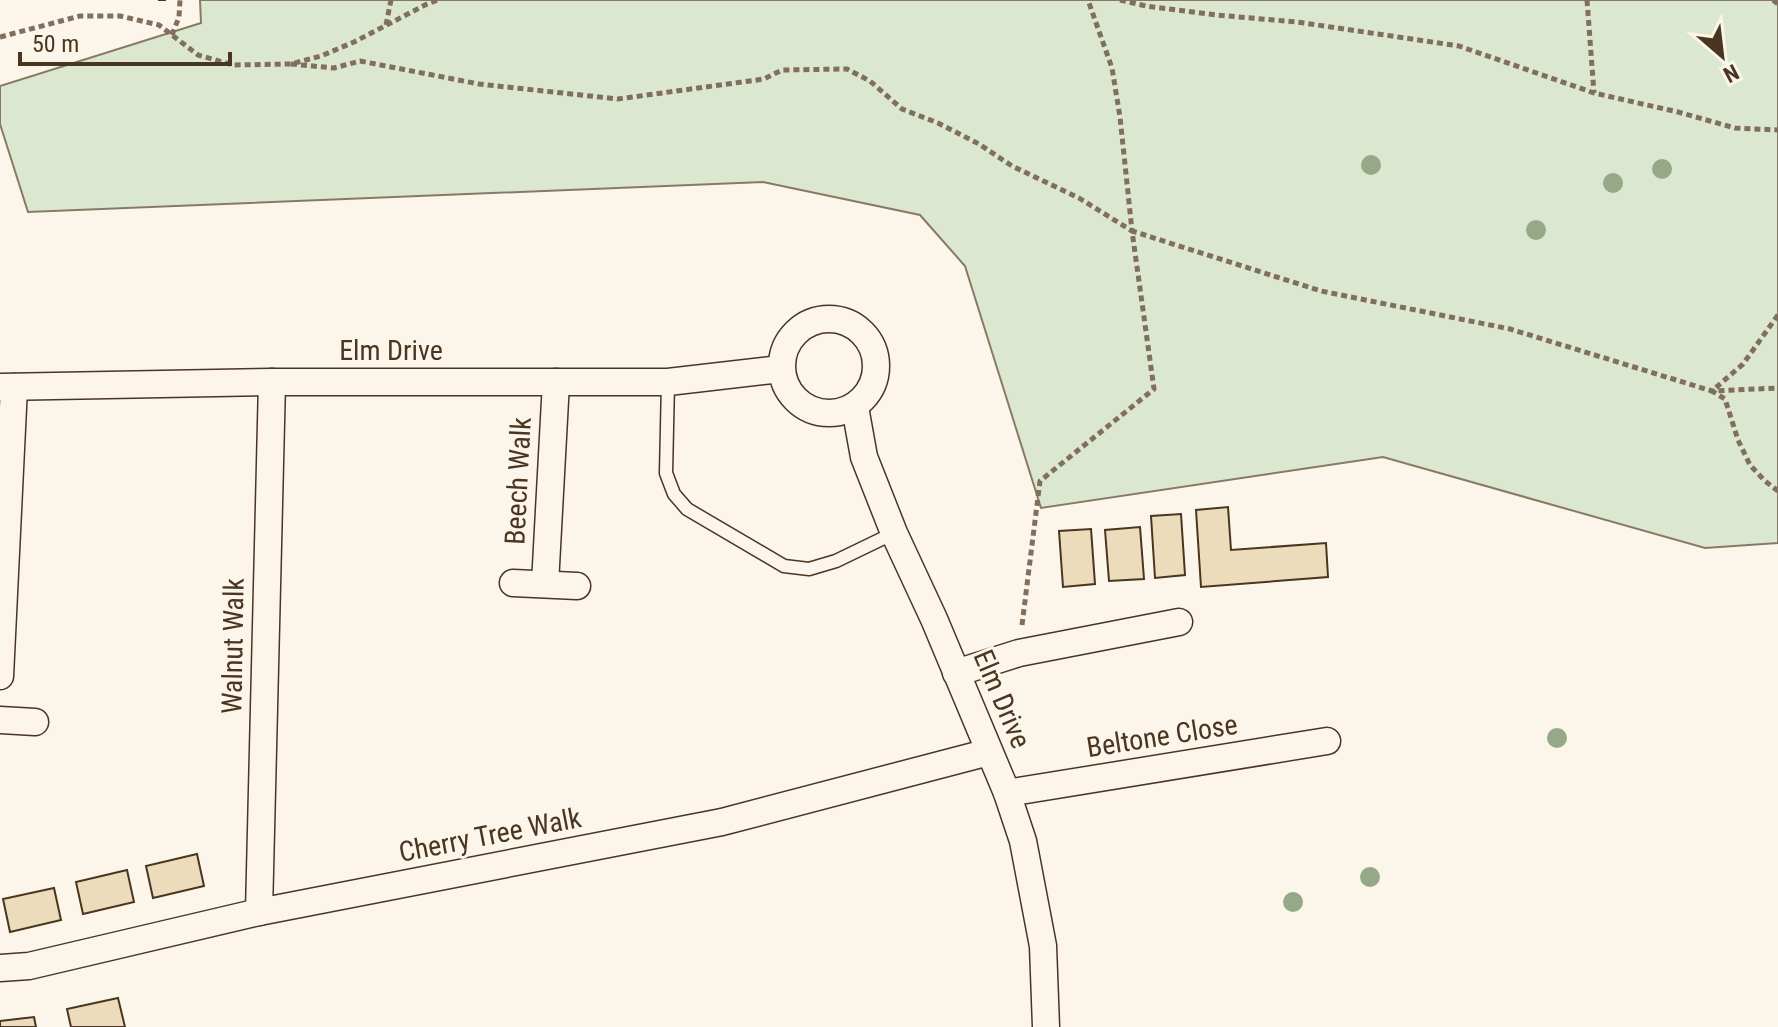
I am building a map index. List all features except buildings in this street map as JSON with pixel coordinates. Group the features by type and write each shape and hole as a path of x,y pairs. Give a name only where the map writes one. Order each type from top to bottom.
{"street":[{"path":"840,319 862,331 876,355 875,381 855,407 830,415 805,408 786,389 781,369 787,343 810,322 840,319"},
{"name":"Elm Drive","path":"7,387 272,382 668,382 781,369"},
{"name":"Walnut Walk","path":"259,912 272,382"},
{"name":"Beech Walk","path":"545,584 556,382"},
{"path":"0,676 7,387"},
{"name":"Elm Drive","path":"855,407 864,457 1007,793 1023,841 1043,946 1046,1027"},
{"name":"Beech Walk","path":"513,583 577,586"},
{"path":"956,673 1019,653 1179,622"},
{"path":"0,720 35,722"},
{"name":"Beltone Close","path":"1007,793 1327,741"},
{"name":"Cherry Tree Walk","path":"0,968 29,966 259,912 722,822 989,752"}],"lane":[{"path":"668,382 666,473 674,494 687,509 784,566 809,569 836,561 894,533"}],"path":[{"path":"172,35 179,17 180,0"},
{"path":"386,25 391,0"},
{"path":"291,64 321,56 438,0"},
{"path":"1019,653 1040,481 1154,389 1112,68 1088,0"},
{"path":"1120,0 1146,6 1297,22 1459,46 1594,93 1735,128 1778,130"},
{"path":"1587,0 1594,93"},
{"path":"1773,0 1778,4"},
{"path":"0,37 80,16 120,16 159,25 198,55 233,65 291,64 334,68 360,61 479,84 618,99 764,79 782,70 847,69 870,81 902,109 979,144 1012,166 1079,198 1132,231 1321,291 1510,329 1712,391 1725,399 1750,465 1778,491"},
{"path":"1712,391 1743,364 1778,315"},
{"path":"1712,391 1778,388"}],"green space":[{"path":"200,0 1778,0 1778,543 1705,548 1383,457 1041,508 965,266 920,215 763,182 28,212 0,124 0,86 201,23"}],"fence":[{"path":"158,0 166,0"}]}
